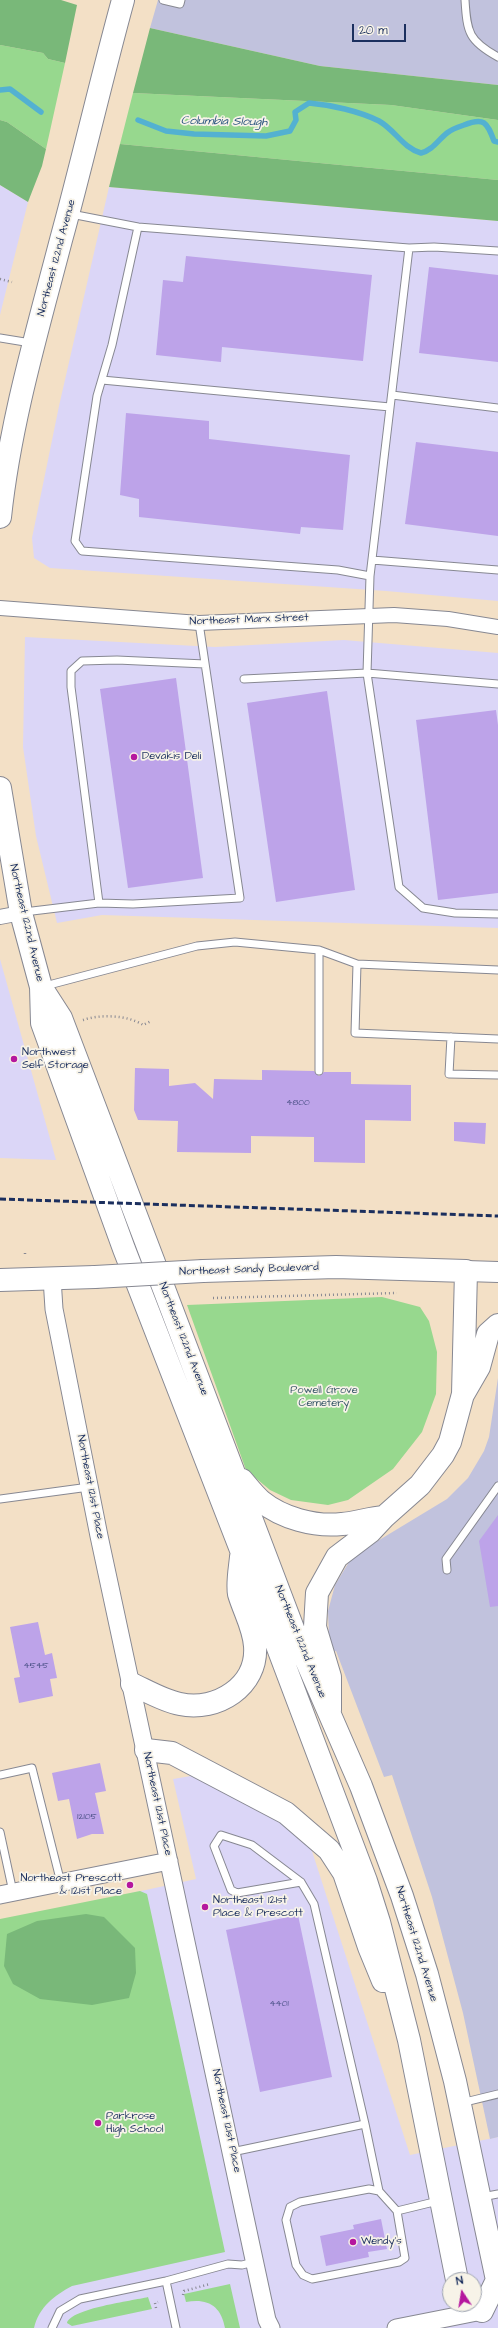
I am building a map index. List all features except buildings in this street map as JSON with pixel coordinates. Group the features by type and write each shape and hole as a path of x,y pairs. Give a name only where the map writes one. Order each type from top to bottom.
{"main road":[{"name":"Northeast 122nd Avenue","path":"0,517 19,401 123,0"},
{"name":"Northeast 122nd Avenue","path":"0,788 21,912 41,987 42,1023 124,1249 241,1550 366,1881 379,1922 408,2040 455,2272"},
{"name":"Northeast 122nd Avenue","path":"41,987 61,1018 297,1639 376,1822 402,1896 427,1974 460,2103 489,2196 497,2280 483,2313"},
{"name":"Northeast Sandy Boulevard","path":"0,1280 336,1267 498,1272"},
{"path":"330,1717 330,1677 315,1627 317,1593 337,1557 370,1532 384,1516 420,1485 443,1455 456,1425 463,1394 466,1271"},
{"path":"463,1394 479,1367 488,1334 498,1325"},
{"path":"234,1471 261,1501 280,1513 298,1520 318,1524 342,1524 384,1516"},
{"path":"132,1684 180,1704 199,1705 220,1700 235,1692 248,1679 253,1663 255,1646 239,1592 241,1550"},
{"path":"146,1750 172,1754 286,1813 329,1850 344,1874 369,1947 408,2040"}],"street":[{"name":"Northeast Marx Street","path":"0,608 199,623 369,616 448,619 498,627"},
{"path":"0,917 21,912"},
{"name":"Northeast 121st Place","path":"52,1278 54,1309 90,1487 256,2262 267,2320 271,2328"},
{"path":"6,1894 170,1861"},
{"path":"396,2328 483,2313"}],"lane":[{"path":"163,0 180,4 181,0"},
{"path":"465,0 466,16 472,38 481,47 498,57"},
{"path":"68,214 138,226 409,248 434,246 498,251"},
{"path":"138,226 128,279 97,396 75,541 82,551 338,570 370,576"},
{"path":"409,248 370,576 367,673 399,887 424,908 455,913 498,914"},
{"path":"0,338 34,343"},
{"path":"102,380 390,407"},
{"path":"392,395 498,408"},
{"path":"372,560 498,570"},
{"path":"21,912 99,903 134,904 240,898 199,623"},
{"path":"99,903 70,671 82,661 117,660 205,664"},
{"path":"244,679 367,673 498,684"},
{"path":"41,987 197,946 235,942 319,950 357,964 498,970"},
{"path":"319,950 319,1072"},
{"path":"357,964 355,1033 498,1039"},
{"path":"451,1037 449,1074 498,1075"},
{"path":"448,1570 446,1559 498,1486"},
{"path":"0,1499 90,1487"},
{"path":"0,1775 32,1768 61,1884"},
{"path":"0,1832 6,1894"},
{"path":"301,1882 238,1892 231,1890 214,1846 221,1836 252,1845 301,1882 314,1904 379,2190 397,2211 405,2258 399,2262 317,2279 312,2279 300,2271 296,2265 286,2220 290,2207 300,2202 361,2191 379,2190"},
{"path":"460,2103 498,2094"},
{"path":"232,2152 364,2124"},
{"path":"397,2211 441,2201"},
{"path":"52,2328 60,2311 80,2299 166,2281 228,2264 242,2265 256,2262"},
{"path":"166,2281 176,2328"}],"path":[{"path":"0,279 12,282"},
{"path":"64,1027 91,1017 122,1017 135,1020 142,1025 151,1021"},
{"path":"213,1298 397,1293"},
{"path":"156,2308 154,2303 181,2299 184,2291 211,2283"}],"shaded area":[{"path":"158,0 498,0 498,85 320,66 150,28"},
{"path":"0,185 28,202 0,315"},
{"path":"109,187 498,221 498,601 386,591 50,568 34,558 32,538 59,406"},
{"path":"25,637 215,647 344,640 498,653 498,928 102,915 57,923 36,836 23,747"},
{"name":"Northwest Self Storage","path":"0,959 56,1160 0,1158"},
{"path":"498,1378 498,2137 490,2139 463,2013 432,1897 392,1775 384,1777 336,1651 333,1652 329,1639 328,1611 335,1585 349,1562 371,1545 447,1499 468,1478 484,1451 489,1437"},
{"path":"191,1776 277,1819 311,1848 410,2155 498,2137 498,2328 0,2328 0,1922 196,1879 173,1779"}],"green space":[{"path":"0,0 61,0 77,5 65,63 48,59 43,53 0,45"},
{"path":"150,28 320,66 498,85 498,120 391,105 133,93"},
{"path":"0,45 43,53 48,59 65,63 46,149 7,122 0,120"},
{"path":"133,93 391,105 498,120 498,180 120,144"},
{"path":"0,120 7,122 46,149 42,166 28,202 0,185"},
{"path":"120,144 498,180 498,221 109,187"},
{"name":"Powell Grove Cemetery","path":"382,1297 420,1307 429,1321 437,1352 436,1394 422,1432 393,1469 348,1500 328,1505 291,1500 270,1490 246,1470 187,1305"},
{"name":"Parkrose High School","path":"140,1891 147,1894 225,2252 72,2286 48,2302 36,2321 34,2328 0,2328 0,1919"},
{"path":"86,1914 104,1917 135,1948 136,1973 129,1998 92,2005 40,1999 13,1984 4,1966 7,1934 37,1921"},
{"path":"230,2284 240,2328 225,2328 220,2314 212,2305 201,2301 186,2302 184,2294"},
{"path":"148,2297 152,2309 72,2326 67,2323 71,2318 91,2309"}],"waterway":[{"name":"Columbia Slough","path":"0,90 10,89 41,112"},
{"name":"Columbia Slough","path":"138,120 166,131 194,134 266,136 290,131 296,120 295,112 309,103 345,109 371,117 385,125 409,147 421,153 432,147 451,130 476,121 487,125 494,141 498,142"}],"railway":[{"path":"0,1199 498,1216"}],"place":[{"name":"Devakis Deli","path":"134,757"},
{"name":"Northwest Self Storage","path":"14,1059"},
{"name":"Northeast Prescott & 121st Place","path":"130,1885"},
{"name":"Northeast 121st Place & Prescott","path":"205,1907"},
{"name":"Parkrose High School","path":"98,2123"},
{"name":"Wendy's","path":"353,2242"}]}
